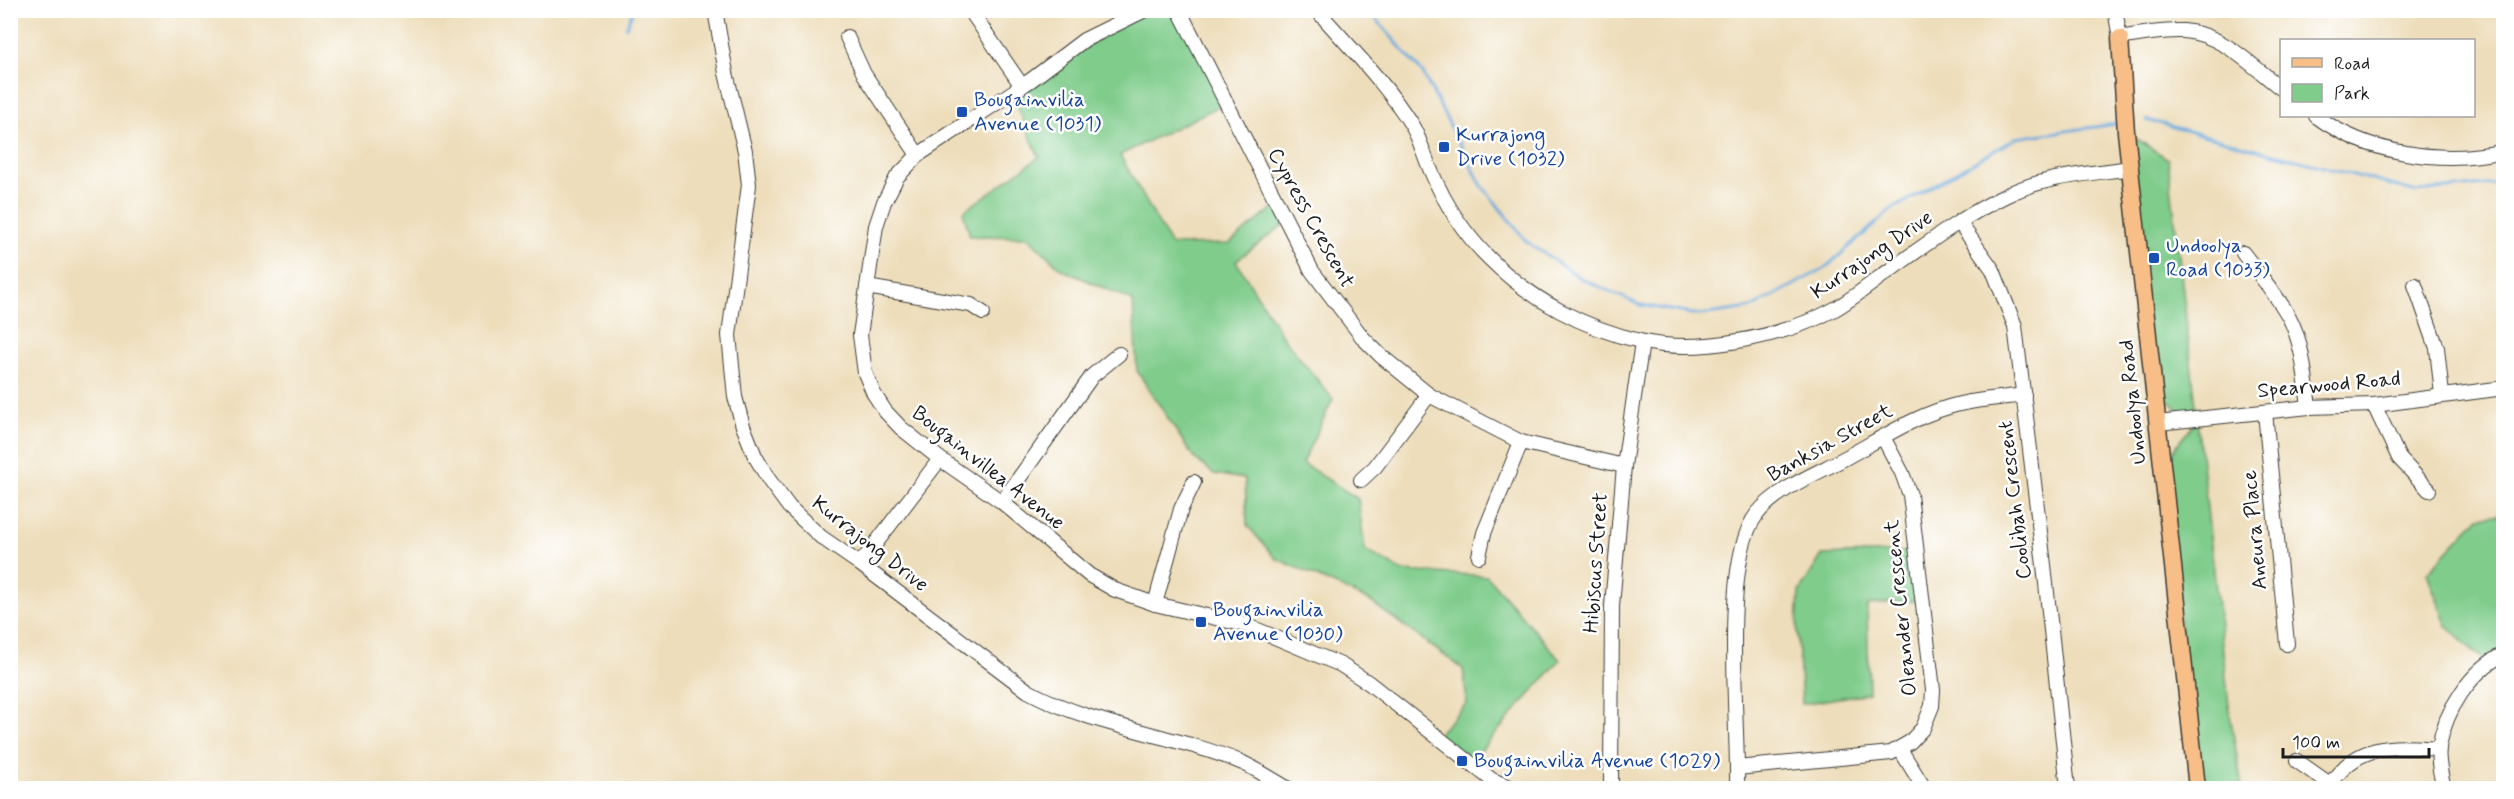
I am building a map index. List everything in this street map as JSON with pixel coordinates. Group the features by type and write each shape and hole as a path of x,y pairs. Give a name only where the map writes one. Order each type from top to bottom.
{"main road":[{"name":"Undoolya Road","path":"2120,38 2126,132 2197,789"}],"street":[{"name":"Kurrajong Drive","path":"715,10 726,73 745,151 749,185 729,335 735,397 743,426 756,456 782,498 821,537 1028,691 1058,707 1122,728 1208,750 1245,764 1287,789"},
{"path":"970,10 1022,86"},
{"name":"Bougainvillea Avenue","path":"1145,10 1121,15 1022,86 918,155 897,177 884,202 876,226 860,335 865,373 885,411 901,428 940,459 1002,502 1089,574 1115,590 1155,604 1246,625 1341,665 1369,683 1492,780 1512,789"},
{"name":"Cypress Crescent","path":"1179,10 1312,271 1363,338 1381,356 1429,395 1521,442 1624,466"},
{"name":"Kurrajong Drive","path":"1317,10 1391,93 1413,127 1431,172 1465,234 1489,259 1515,283 1572,318 1642,342 1709,344 1753,338 1807,323 1835,308 1986,205 2028,185 2068,176 2131,168"},
{"name":"Undoolya Road","path":"2115,10 2120,38"},
{"path":"2120,38 2184,31 2200,34 2217,41 2240,56 2280,87"},
{"path":"847,37 864,74 918,155"},
{"path":"2318,117 2340,132 2389,149 2450,157 2504,151"},
{"name":"Coolibah Crescent","path":"1959,222 1993,270 2015,326 2068,789"},
{"path":"2243,253 2288,315 2301,354 2309,407"},
{"path":"2415,285 2437,348 2442,395"},
{"path":"867,287 971,305 983,313"},
{"name":"Hibiscus Street","path":"1611,789 1612,606 1624,466 1642,342"},
{"path":"1002,502 1092,376 1119,354"},
{"name":"Spearwood Road","path":"2158,423 2309,407 2374,405 2504,388"},
{"name":"Banksia Street","path":"1737,789 1735,617 1739,562 1750,524 1757,513 1784,491 1918,418 1960,404 2024,394"},
{"path":"1360,480 1375,467 1429,395"},
{"path":"2374,405 2399,458 2429,490"},
{"name":"Aneura Place","path":"2265,412 2287,644"},
{"name":"Oleander Crescent","path":"1883,437 1902,473 1910,495 1933,690 1932,706 1923,728 1900,749"},
{"path":"1479,556 1484,533 1521,442"},
{"path":"860,564 940,459"},
{"path":"1155,604 1181,509 1194,482"},
{"path":"2444,789 2439,749 2453,708 2465,688 2488,665 2504,654"},
{"path":"2297,761 2330,787 2354,760 2368,751 2385,747 2439,749"},
{"path":"1737,768 1882,754 1900,749 1924,789"}],"green space":[{"path":"1145,11 1179,11 1226,103 1120,155 1171,245 1229,244 1277,205 1286,223 1236,261 1283,337 1333,399 1302,463 1358,499 1365,550 1402,571 1487,576 1560,660 1470,763 1436,736 1467,703 1463,669 1368,600 1275,558 1247,525 1245,479 1214,474 1194,458 1137,371 1133,301 1061,269 1028,237 970,236 963,212 1039,157 1011,92"},
{"path":"2126,132 2168,159 2197,415 2183,414 2154,386"},
{"path":"2197,419 2230,714 2242,788 2197,788 2163,464"},
{"path":"2503,514 2503,654 2488,665 2447,626 2427,573 2479,517"},
{"path":"1918,551 1923,600 1867,605 1869,693 1802,704 1797,624 1799,592 1822,555"}],"waterway":[{"path":"626,27 633,10"},
{"path":"1368,10 1422,72 1482,186 1527,242 1582,279 1640,305 1699,315 1751,308 1825,268 1891,210 2016,138 2116,124"},
{"path":"2147,120 2417,192 2504,183"}],"place":[{"name":"Bougainvilia Avenue (1031)","path":"962,112"},
{"name":"Kurrajong Drive (1032)","path":"1444,147"},
{"name":"Undoolya Road (1033)","path":"2154,258"},
{"name":"Bougainvilia Avenue (1030)","path":"1201,622"},
{"name":"Bougainvilia Avenue (1029)","path":"1462,761"}]}
